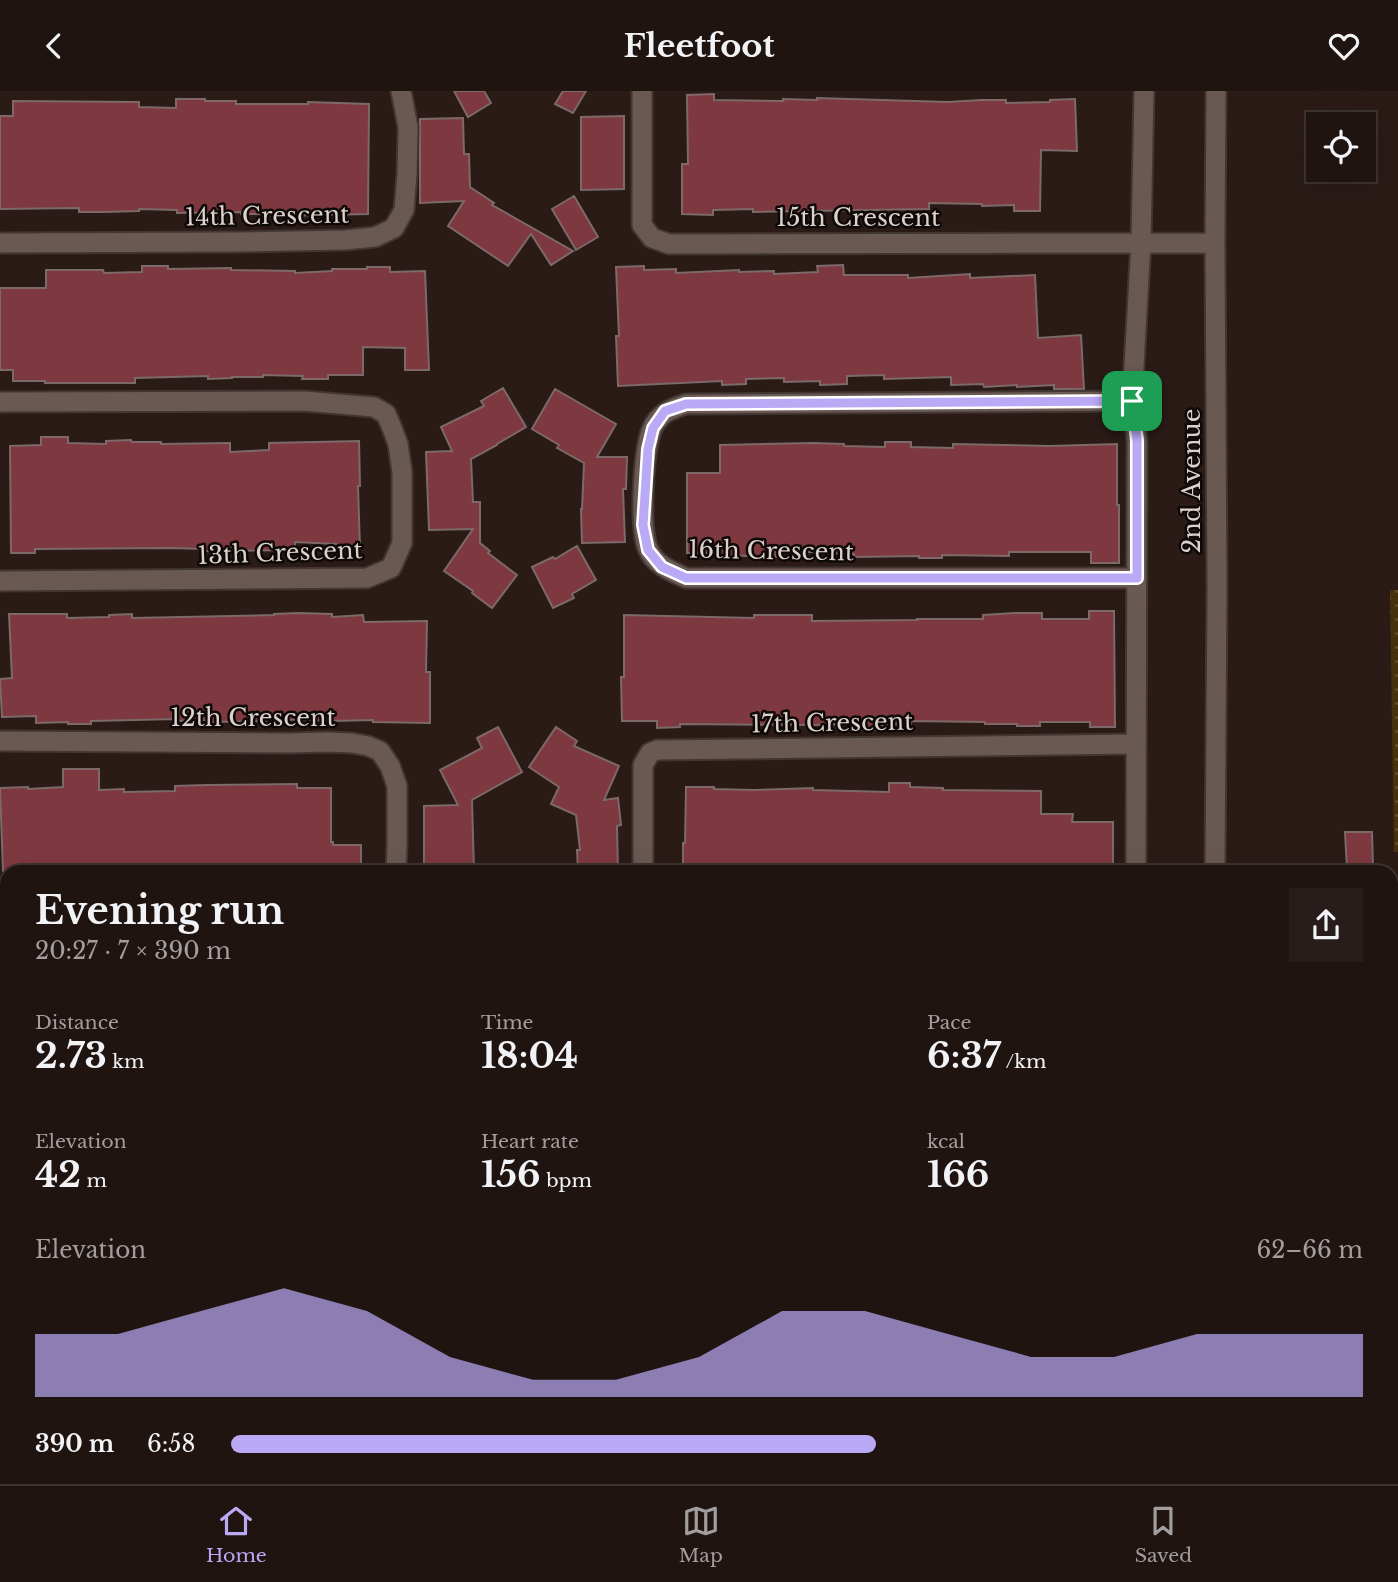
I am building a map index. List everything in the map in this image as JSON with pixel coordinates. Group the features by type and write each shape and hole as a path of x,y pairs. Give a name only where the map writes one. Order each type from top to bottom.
{"street":[{"name":"14th Crescent","path":"0,243 345,240 375,236 394,228 404,210 408,127 401,91"},
{"name":"15th Crescent","path":"642,91 642,225 652,238 669,244 1215,243"},
{"path":"1136,865 1137,440 1132,401 1141,242 1144,91"},
{"name":"2nd Avenue","path":"1215,865 1216,91"},
{"name":"13th Crescent","path":"0,402 304,401 374,407 386,414 398,444 403,504 402,543 391,568 368,578 0,581"},
{"name":"16th Crescent","path":"1132,401 686,404 665,411 653,428 648,449 643,525 648,550 662,567 686,578 1137,578"},
{"name":"12th Crescent","path":"0,741 327,741 368,746 380,751 397,786 396,865"},
{"name":"17th Crescent","path":"643,865 643,765 650,753 657,750 1136,744"}],"shaded area":[{"path":"1390,590 1398,590 1398,852 1394,852"}],"building":[{"path":"454,91 484,91 491,103 468,117"},
{"path":"563,91 586,91 573,113 555,104"},
{"path":"714,94 714,100 783,101 817,98 948,102 1006,100 1006,103 1075,99 1077,151 1041,150 1040,211 1014,211 1014,205 929,203 929,209 753,212 753,209 713,210 713,215 682,214 682,164 688,164 687,95"},
{"path":"176,99 236,101 236,104 369,104 368,214 274,216 241,212 177,213 177,210 139,209 79,212 79,208 0,209 0,116 13,116 13,101 139,102 139,107 176,108"},
{"path":"624,116 624,189 581,190 581,117"},
{"path":"463,118 464,154 469,154 470,187 494,203 492,205 573,251 551,265 531,234 508,266 448,226 464,201 420,203 420,119"},
{"path":"574,196 598,237 576,250 552,209"},
{"path":"843,265 844,275 908,275 908,278 970,274 970,278 1035,275 1038,338 1081,335 1084,389 1054,389 1054,385 951,385 951,377 884,379 884,375 847,376 847,384 820,385 820,381 784,382 784,378 746,379 746,384 722,385 722,381 618,386 616,267 676,269 676,273 739,270 774,271 774,274 818,272 817,266"},
{"path":"142,266 295,273 367,267 390,267 390,272 425,271 429,370 405,370 405,348 363,347 363,375 328,375 328,379 263,375 208,379 208,376 135,378 135,383 45,383 13,381 13,370 0,370 0,288 46,288 46,270 142,272"},
{"path":"503,388 526,427 471,459 473,502 480,502 480,543 490,551 488,553 517,575 492,608 444,571 473,529 429,530 426,452 452,451 441,427 484,406 481,401"},
{"path":"555,389 616,424 597,457 627,457 626,489 623,489 625,542 582,543 584,463 557,448 559,445 532,429"},
{"path":"41,437 68,437 68,443 106,444 106,441 131,440 161,444 230,443 230,452 269,450 269,443 359,441 360,549 337,549 336,544 295,542 295,550 35,549 35,553 11,553 10,446 41,445"},
{"path":"885,442 911,442 911,447 953,448 953,444 1117,444 1119,563 1091,563 1091,552 1009,552 1009,556 942,555 942,558 854,557 854,554 820,552 776,552 776,557 687,553 687,473 720,473 720,445 813,443 885,447"},
{"path":"577,546 596,580 572,594 574,598 553,608 532,567 553,557 555,559"},
{"path":"1089,611 1114,611 1115,727 1090,727 1090,722 1040,722 1040,726 1017,726 985,722 911,721 911,724 878,725 878,730 855,730 855,724 680,724 680,727 657,728 657,721 622,721 624,615 754,618 754,615 812,615 812,621 983,619 983,615 1042,613 1042,619 1089,619"},
{"path":"9,614 67,614 67,618 132,614 132,618 332,614 332,617 363,615 364,622 427,621 426,672 430,672 430,723 266,719 209,722 177,719 68,724 36,723 36,716 2,717 0,679 12,678"},
{"path":"498,727 522,772 472,800 474,865 424,865 424,806 458,805 440,770 482,748 477,738"},
{"path":"556,727 577,741 574,746 619,766 604,800 618,798 621,825 617,826 618,865 578,865 577,850 580,850 576,815 551,804 559,787 529,767"},
{"path":"63,769 99,769 99,790 175,791 175,786 297,784 297,788 331,788 331,842 333,845 361,845 361,865 3,865 0,788 63,787"},
{"path":"889,783 910,783 910,787 943,790 1041,791 1041,814 1073,814 1072,822 1113,822 1113,865 683,865 686,787 754,790 813,788 889,792"},
{"path":"1345,832 1372,832 1373,865 1347,865"}],"route":[{"path":"1132,401 1137,440 1137,578 686,578 662,567 648,550 643,525 648,449 653,428 665,411 686,404 1132,401"}]}
